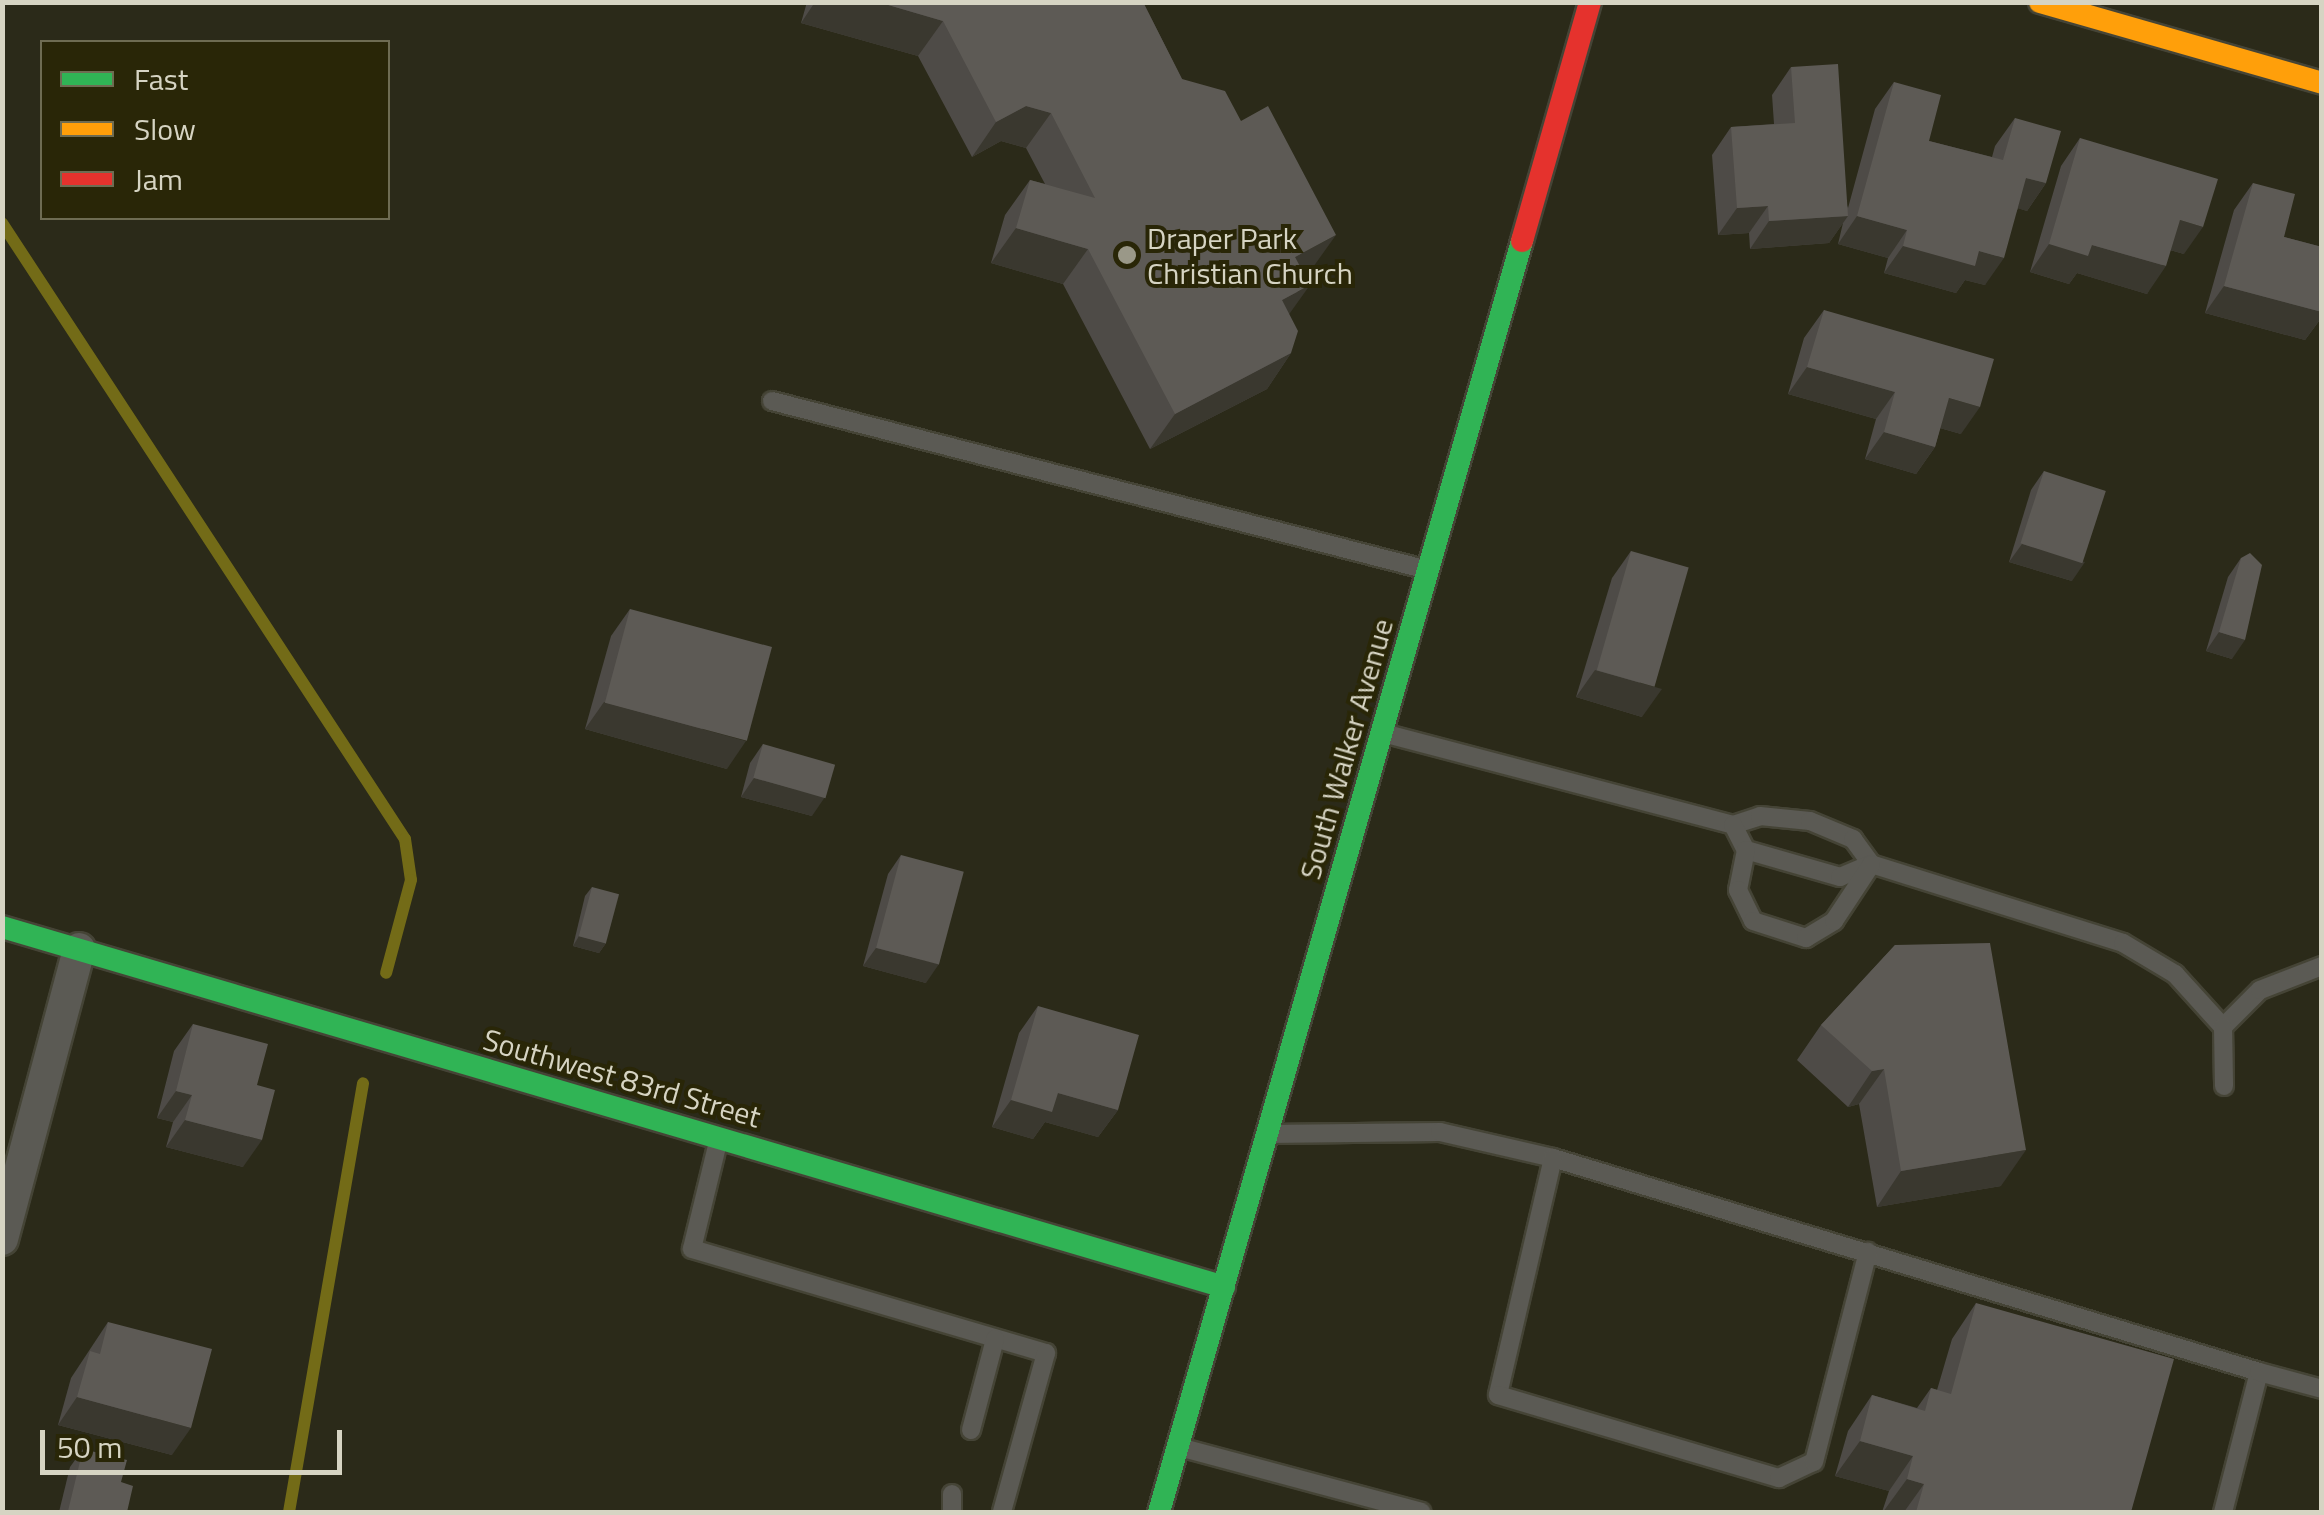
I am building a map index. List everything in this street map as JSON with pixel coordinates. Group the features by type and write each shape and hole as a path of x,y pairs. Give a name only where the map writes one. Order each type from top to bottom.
{"main road":[{"name":"South Walker Avenue","path":"1159,1512 1590,2"},
{"path":"2040,2 2322,83"},
{"name":"Southwest 83rd Street","path":"2,928 1224,1287"}],"street":[{"path":"2,1239 79,949"}],"lane":[{"path":"772,401 1428,570"},
{"path":"1382,733 1733,824 1760,816 1810,821 1853,839 1871,864 2123,943 2175,974 2223,1027 2224,1086"},
{"path":"1733,824 1746,850 1738,890 1753,920 1806,938 1834,922 1871,864"},
{"path":"1746,850 1840,877 1871,864"},
{"path":"2223,1027 2260,990 2322,966"},
{"path":"1268,1134 1440,1132 1552,1158 2322,1389"},
{"path":"719,1138 692,1249 1046,1353 1002,1512"},
{"path":"1552,1158 1498,1396 1780,1478 1814,1462 1868,1252"},
{"path":"971,1430 995,1339"},
{"path":"2223,1512 2259,1372"},
{"path":"1178,1447 1422,1512"}],"building":[{"path":"878,2 1143,2 1182,79 1225,91 1241,121 1268,106 1336,235 1295,257 1310,285 1282,300 1298,331 1291,353 1175,414 1088,249 1016,228 1030,180 1095,198 1051,113 1026,106 996,122 943,21"},
{"path":"1838,64 1848,216 1769,221 1768,206 1737,208 1731,127 1795,123 1791,67"},
{"path":"1894,82 1941,95 1929,141 2003,160 2015,118 2061,131 2046,183 2026,178 2004,258 1979,251 1975,266 1903,246 1907,230 1857,216"},
{"path":"2080,138 2218,179 2203,227 2180,220 2166,266 2092,245 2088,256 2049,244"},
{"path":"2253,183 2295,194 2284,237 2322,247 2322,312 2224,286"},
{"path":"1824,310 1994,359 1980,407 1949,398 1935,447 1884,432 1895,392 1807,367"},
{"path":"2044,471 2106,491 2082,563 2021,543"},
{"path":"1631,551 1689,568 1654,687 1597,670"},
{"path":"2250,553 2262,565 2245,640 2219,632 2241,558"},
{"path":"630,609 772,647 747,741 605,703"},
{"path":"763,744 835,765 825,798 753,778"},
{"path":"901,855 964,872 939,965 876,948"},
{"path":"592,887 619,894 606,944 579,936"},
{"path":"1990,943 2026,1150 1901,1171 1884,1069 1872,1071 1821,1025 1895,945"},
{"path":"1038,1006 1139,1035 1118,1110 1058,1093 1052,1112 1011,1100"},
{"path":"193,1024 268,1044 257,1085 275,1090 262,1140 185,1120 192,1095 176,1091"},
{"path":"1976,1303 2174,1359 2131,1512 1916,1512 1924,1484 1907,1479 1913,1456 1860,1441 1872,1395 1925,1411 1931,1388 1951,1394"},
{"path":"108,1322 212,1349 191,1428 77,1397 90,1351 100,1354"},
{"path":"83,1449 127,1460 121,1482 133,1486 127,1512 68,1511"}],"waterway":[{"path":"2,223 405,839 411,880 386,973"},
{"path":"289,1512 363,1083"}],"traffic: fast":[{"path":"1159,1512 1522,241"},
{"path":"2,927 1224,1287"}],"traffic: slow":[{"path":"2040,2 2322,83"}],"traffic: jam":[{"path":"1522,241 1590,2"}],"place":[{"name":"Draper Park Christian Church","path":"1127,255"}]}
